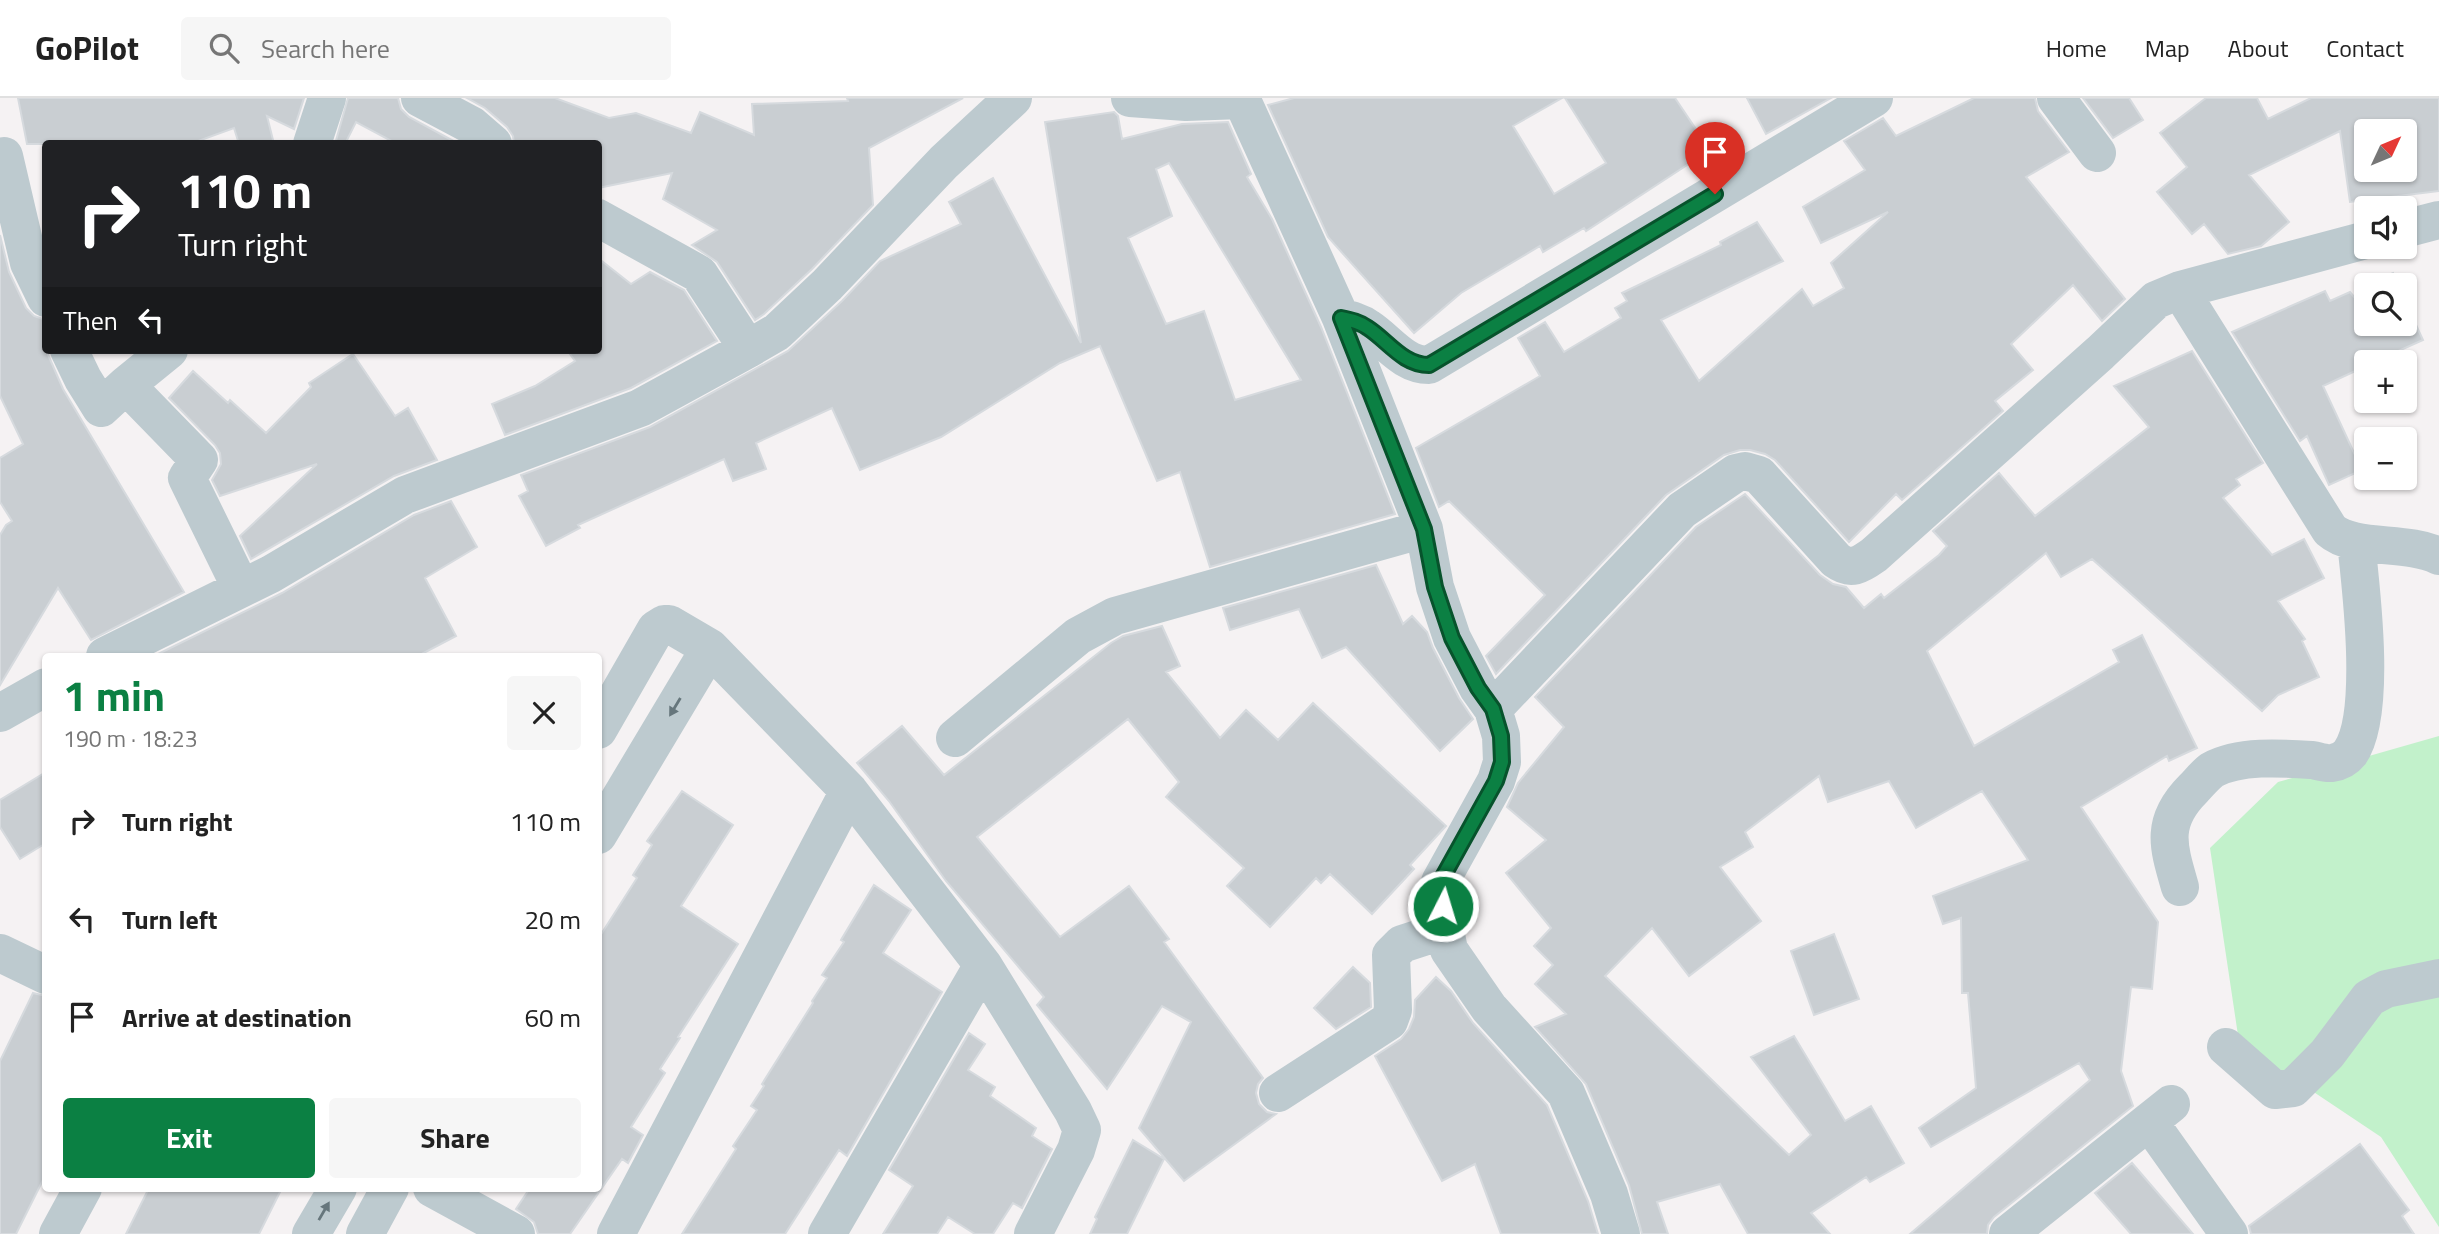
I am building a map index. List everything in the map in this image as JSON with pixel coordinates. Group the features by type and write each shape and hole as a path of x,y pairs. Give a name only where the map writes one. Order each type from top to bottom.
{"street":[{"path":"313,140 327,98"},
{"path":"420,98 471,125 488,140"},
{"path":"111,653 271,574 405,495 640,408 777,332 827,285 944,162 1013,98"},
{"path":"1130,98 1186,102 1241,99 1341,318 1424,529 1435,587 1452,638 1478,688 1493,709 1501,736 1502,762 1496,781 1440,882 1449,950 1489,1008 1566,1093 1609,1195 1621,1234"},
{"path":"1341,318 1368,328 1418,365 1429,365 1874,98"},
{"path":"2056,98 2097,153"},
{"path":"4,156 29,263 42,290"},
{"path":"602,220 699,274 748,349"},
{"path":"1493,709 1682,510 1736,473 1745,471 1759,475 1830,555 1845,566 1857,567 2008,436 2156,300 2180,290 2354,243"},
{"path":"2180,290 2241,384 2323,522 2337,536 2356,542 2412,547 2439,556"},
{"path":"71,354 101,408 164,354"},
{"path":"126,385 199,460 187,478 241,588"},
{"path":"955,738 1078,636 1115,616 1424,529"},
{"path":"2180,887 2168,835 2179,803 2212,771 2244,760 2266,758 2315,760 2330,764 2342,760 2350,753 2364,710 2365,672 2356,542"},
{"path":"602,723 656,629 664,624 674,625 710,648 849,791 983,965 1082,1130 1076,1150 1033,1234"},
{"path":"602,828 710,648"},
{"path":"0,713 42,689"},
{"path":"616,1234 849,791"},
{"path":"1278,1093 1389,1021 1393,1010 1391,955 1402,944 1445,930"},
{"path":"0,953 42,973"},
{"path":"827,1234 983,965"},
{"path":"2226,1047 2275,1090 2293,1088 2326,1054 2369,998 2386,989 2439,978"},
{"path":"2008,1234 2161,1114 2229,1234"},
{"path":"58,1234 81,1192"},
{"path":"311,1234 336,1192"},
{"path":"365,1234 388,1192"},
{"path":"439,1192 516,1234"}],"green space":[{"path":"2439,736 2439,1227 2381,1137 2239,1042 2210,848 2278,782"}],"building":[{"path":"18,98 304,98 294,129 267,116 273,140 238,140 234,128 201,140 42,140 42,144 27,144"},
{"path":"348,98 398,98 401,109 409,117 452,140 390,140 356,122 347,140 336,140"},
{"path":"467,98 555,98 609,118 636,113 691,133 700,112 754,135 752,104 848,101 847,98 963,98 869,148 873,205 812,269 755,320 717,262 692,245 717,230 663,199 672,173 602,187 602,140 514,140 507,127 485,108"},
{"path":"1294,98 1562,98 1513,126 1554,194 1606,163 1565,98 1675,98 1710,150 1586,231 1584,228 1543,252 1540,246 1461,293 1414,333 1328,237 1268,105"},
{"path":"1747,98 1831,98 1766,134"},
{"path":"1974,98 2035,98 2038,111 2069,152 2026,177 2125,299 2102,321 2073,285 2011,344 2033,370 1995,401 2003,411 1902,500 1896,494 1849,542 1775,460 1750,450 1724,455 1666,495 1496,674 1486,656 1545,595 1449,501 1439,507 1416,448 1540,376 1518,338 1545,322 1564,352 1621,318 1615,308 1627,301 1622,293 1721,245 1720,242 1757,222 1783,261 1661,320 1699,381 1802,289 1813,306 1844,288 1831,263 1888,212 1821,243 1803,207 1865,170 1844,141 1883,118 1896,136"},
{"path":"2083,98 2129,98 2143,120 2113,138"},
{"path":"2206,98 2257,98 2268,119 2311,98 2439,98 2439,191 2399,196 2354,196 2354,202 2350,202 2340,131 2249,175 2289,222 2261,246 2228,254 2204,224 2192,234 2157,192 2187,167 2160,133"},
{"path":"1114,112 1118,116 1122,139 1182,124 1228,122 1251,174 1247,177 1272,219 1321,327 1395,514 1210,567 1180,472 1157,481 1100,346 1060,363 941,437 860,470 832,408 756,443 766,469 733,481 724,459 578,525 580,528 546,546 519,496 528,491 521,475 650,427 788,351 880,261 961,224 949,202 993,178 1081,343 1045,122","holes":["1169,163 1301,380 1235,400 1204,311 1166,324 1128,238 1172,216 1156,169"]},
{"path":"0,235 9,272 26,308 34,316 42,319 42,354 48,354 63,389 184,592 91,640 58,588 0,685 0,535 12,521 0,502 0,458 23,444 0,396"},
{"path":"602,261 631,284 650,272 684,290 717,341 631,388 505,435 492,404 535,386 575,361 570,354 602,354"},
{"path":"2325,291 2330,301 2350,292 2354,297 2354,336 2417,336 2417,327 2423,340 2401,350 2354,350 2354,372 2323,386 2354,453 2354,474 2329,485 2307,436 2300,441 2232,332"},
{"path":"2192,351 2263,463 2236,479 2240,485 2223,498 2272,555 2304,539 2324,578 2278,601 2305,639 2302,641 2319,677 2278,695 2262,711 2092,559 2061,577 2046,553 1927,651 1974,746 2119,662 2113,650 2142,635 2197,748 2169,761 2167,756 2081,807 2158,922 2152,989 2131,987 2121,1071 2133,1106 1994,1217 1988,1225 1987,1234 1910,1234 2090,1080 2079,1063 1931,1147 1919,1128 1976,1088 1968,993 1962,993 1961,918 1943,924 1933,896 2028,860 1982,791 1916,828 1889,781 1828,802 1819,776 1745,832 1753,847 1720,867 1761,921 1689,976 1652,928 1605,976 1789,1155 1811,1135 1751,1057 1794,1036 1845,1121 1871,1106 1904,1163 1870,1182 1866,1177 1811,1213 1830,1234 1748,1234 1720,1184 1657,1202 1668,1234 1642,1234 1629,1185 1586,1084 1535,1027 1566,1014 1535,984 1553,965 1534,946 1551,928 1506,873 1546,840 1507,807 1518,783 1564,727 1535,697 1696,527 1745,494 1820,575 1833,584 1846,587 1864,608 1881,594 1884,598 1939,555 1947,546 1933,531 1999,473 2035,516 2149,427 2114,386"},
{"path":"353,354 395,416 408,408 437,460 394,476 251,559 240,536 317,464 220,496 212,480 221,464 220,453 169,398 193,371 266,433 311,387 309,383"},
{"path":"451,501 477,547 425,578 456,636 424,653 160,653 282,593 414,515"},
{"path":"1376,565 1403,624 1412,616 1427,632 1459,698 1473,719 1440,751 1346,647 1322,658 1299,609 1230,630 1223,608"},
{"path":"1162,626 1180,666 1166,672 1220,738 1246,710 1278,740 1313,703 1446,826 1410,865 1414,869 1372,914 1330,874 1321,883 1316,878 1270,927 1227,886 1244,868 1166,797 1179,782 1128,719 977,837 1060,937 1129,886 1169,939 1164,942 1263,1078 1256,1093 1259,1104 1267,1112 1276,1114 1184,1181 1139,1128 1191,1022 1162,1006 1107,1089 1037,1005 1044,997 946,881 889,801 857,763 902,726 944,775 1111,643 1123,636"},
{"path":"42,774 42,845 20,859 0,827 0,800"},
{"path":"682,791 733,825 681,906 738,944 660,1069 665,1073 631,1127 643,1135 628,1163 622,1159 602,1188 602,933 637,878 633,875 652,845 647,841"},
{"path":"874,885 911,910 883,953 942,992 847,1156 839,1150 785,1234 682,1234 736,1149 733,1146 757,1110 751,1106 764,1086 762,1084 813,1003 827,978 822,975 844,942 841,940"},
{"path":"1834,934 1859,999 1814,1015 1791,951"},
{"path":"1353,967 1370,983 1371,1007 1336,1029 1314,1008"},
{"path":"1436,977 1451,991 1473,1023 1547,1105 1588,1201 1598,1234 1501,1234 1475,1164 1442,1181 1375,1056 1401,1039 1409,1029 1414,1017 1415,1000"},
{"path":"33,993 42,995 42,1182 16,1234 0,1234 0,1061"},
{"path":"969,1033 985,1044 968,1070 995,1087 990,1096 1036,1128 1032,1136 1052,1149 1022,1208 1013,1203 993,1234 975,1234 948,1217 937,1234 883,1234 913,1186 889,1170"},
{"path":"1133,1140 1164,1159 1127,1234 1090,1234 1097,1219 1095,1217"},
{"path":"2360,1144 2409,1210 2402,1216 2414,1234 2251,1234 2249,1226"},
{"path":"2132,1163 2193,1234 2131,1234 2095,1193"},
{"path":"147,1192 280,1192 259,1234 126,1234"},
{"path":"527,1192 599,1192 570,1234 538,1234 534,1222 516,1209"}],"route":[{"path":"1443,906 1440,882 1496,781 1502,762 1501,736 1493,709 1478,688 1452,638 1435,587 1424,529 1341,318 1368,328 1418,365 1429,365 1715,194"}]}
